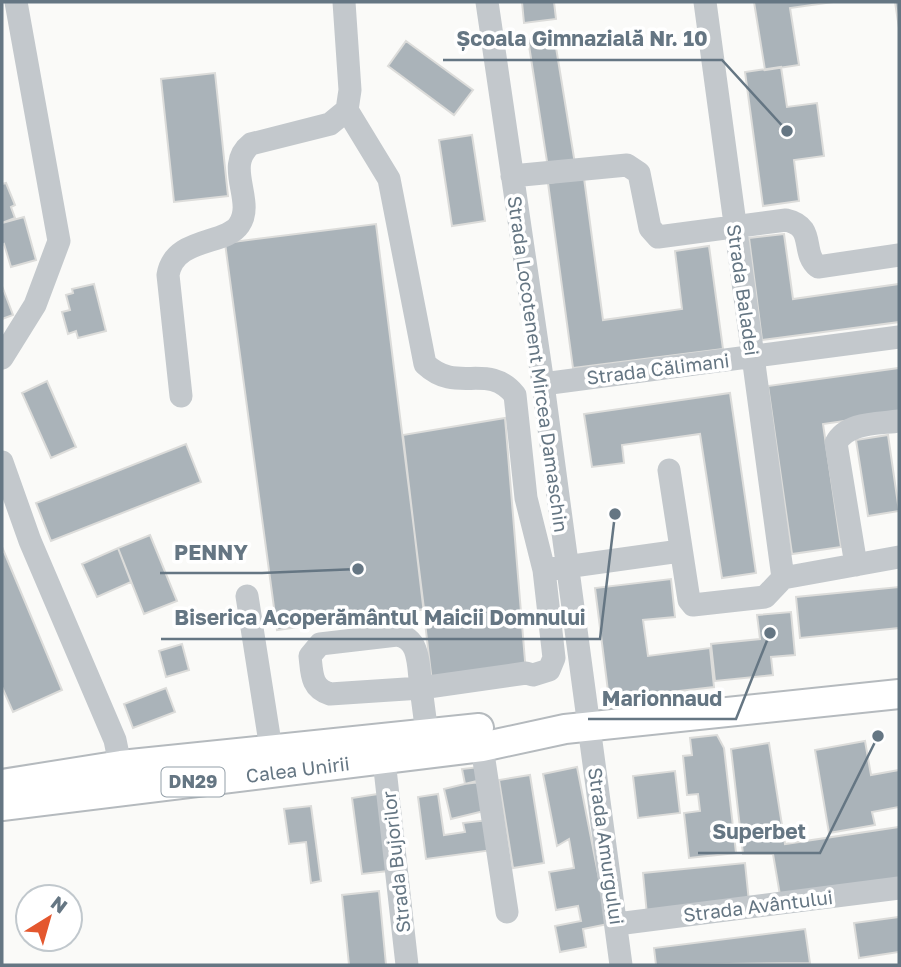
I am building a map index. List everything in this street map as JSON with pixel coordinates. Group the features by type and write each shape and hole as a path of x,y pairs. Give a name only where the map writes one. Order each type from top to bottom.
{"main road":[{"name":"Calea Unirii","path":"2,784 384,760 482,747 549,731 899,694"},
{"name":"Calea Unirii","path":"2,806 123,778 271,749 492,727 549,731"}],"street":[{"path":"2,358 35,305 59,241 16,2"},
{"path":"344,2 350,90 347,110 390,179 425,364 436,374 450,380 490,378 502,382 515,395 526,498 555,568 554,658 549,670 533,675 526,673 421,688 330,694 320,691 313,682 310,656 320,644 408,636 414,642 421,688 427,734"},
{"name":"Strada Locotenent Mircea Damaschin","path":"487,2 543,384 555,568 590,726"},
{"name":"Strada Baladei","path":"705,2 783,578"},
{"path":"181,396 168,275 170,264 177,254 237,229 244,218 238,165 242,151 251,144 330,124 347,110"},
{"path":"512,176 627,165 639,173 650,228 658,237 786,220 797,223 805,231 813,262 818,267 899,255"},
{"name":"Strada Călimani","path":"543,384 899,337"},
{"path":"856,565 836,443 841,434 850,428 899,421"},
{"path":"2,463 30,541 115,740 123,778"},
{"path":"670,470 680,551 689,600 693,605 765,597 783,578 899,557"},
{"path":"555,568 680,551"},
{"path":"247,596 271,749"},
{"name":"Strada Amurgului","path":"590,726 621,965"},
{"path":"482,747 507,912"},
{"name":"Strada Bujorilor","path":"384,760 407,965"},
{"name":"Strada Avântului","path":"617,924 899,888"}],"building":[{"path":"522,2 554,2 556,19 524,23"},
{"path":"754,2 833,2 790,8 799,65 765,70"},
{"path":"895,2 899,2 899,28"},
{"path":"554,35 575,164 548,168 528,39"},
{"path":"406,41 473,90 454,115 388,66"},
{"path":"781,67 787,107 817,103 824,156 794,160 799,201 763,206 745,72"},
{"path":"215,73 228,196 174,202 161,79"},
{"path":"472,135 485,221 452,226 439,140"},
{"path":"584,178 603,320 682,309 675,251 709,246 723,349 573,368 548,183"},
{"path":"6,183 15,205 11,207 15,218 2,223 2,184"},
{"path":"24,217 36,260 11,267 4,244 2,245 2,223"},
{"path":"376,224 424,609 277,630 225,243"},
{"path":"784,234 793,299 899,284 899,322 762,340 749,238"},
{"path":"94,284 106,331 78,338 76,331 68,334 62,312 70,310 66,295 73,293 72,289"},
{"path":"2,286 13,315 2,319"},
{"path":"899,368 899,413 823,424 841,547 792,554 768,386"},
{"path":"47,381 76,447 51,458 22,393"},
{"path":"730,393 756,573 722,578 700,434 622,445 624,463 592,467 584,414"},
{"path":"505,418 526,673 432,682 403,435"},
{"path":"888,435 899,511 868,516 856,440"},
{"path":"186,444 201,482 51,541 36,503"},
{"path":"150,535 177,601 144,614 118,548"},
{"path":"2,547 62,690 13,712 2,687"},
{"path":"118,548 131,582 97,597 82,564"},
{"path":"671,579 675,617 643,620 648,656 710,648 714,687 609,699 595,588"},
{"path":"899,587 899,628 800,638 796,597"},
{"path":"791,612 795,655 771,657 773,675 715,681 711,644 760,639 757,615"},
{"path":"182,644 189,670 166,677 159,651"},
{"path":"166,688 175,712 133,728 124,704"},
{"path":"717,735 724,748 736,853 689,858 684,813 700,811 698,794 687,795 683,756 692,755 690,738"},
{"path":"865,741 871,775 899,770 899,807 872,812 875,825 829,833 815,750"},
{"path":"769,743 785,844 899,827 899,883 781,901 773,854 743,854 731,749"},
{"path":"479,767 481,782 465,784 462,769"},
{"path":"577,767 608,924 583,929 586,947 560,952 555,926 581,921 578,906 556,910 549,872 574,868 569,839 557,846 543,774"},
{"path":"675,771 680,813 638,818 633,776"},
{"path":"530,775 544,863 513,868 499,780"},
{"path":"477,781 484,811 451,819 444,789"},
{"path":"378,794 388,871 362,874 352,798"},
{"path":"438,794 444,835 465,832 463,823 488,820 493,850 426,859 418,797"},
{"path":"311,806 321,881 311,883 306,842 289,844 284,809"},
{"path":"745,863 749,902 647,915 643,873"},
{"path":"379,891 386,965 349,965 342,895"},
{"path":"899,917 899,952 859,958 854,923"},
{"path":"805,929 810,963 656,965 654,948"}],"place":[{"name":"Școala Gimnazială Nr. 10","path":"787,131"},
{"name":"Biserica Acoperământul Maicii Domnului","path":"615,514"},
{"name":"PENNY","path":"358,569"},
{"name":"Marionnaud","path":"770,633"},
{"name":"Superbet","path":"878,736"}]}
